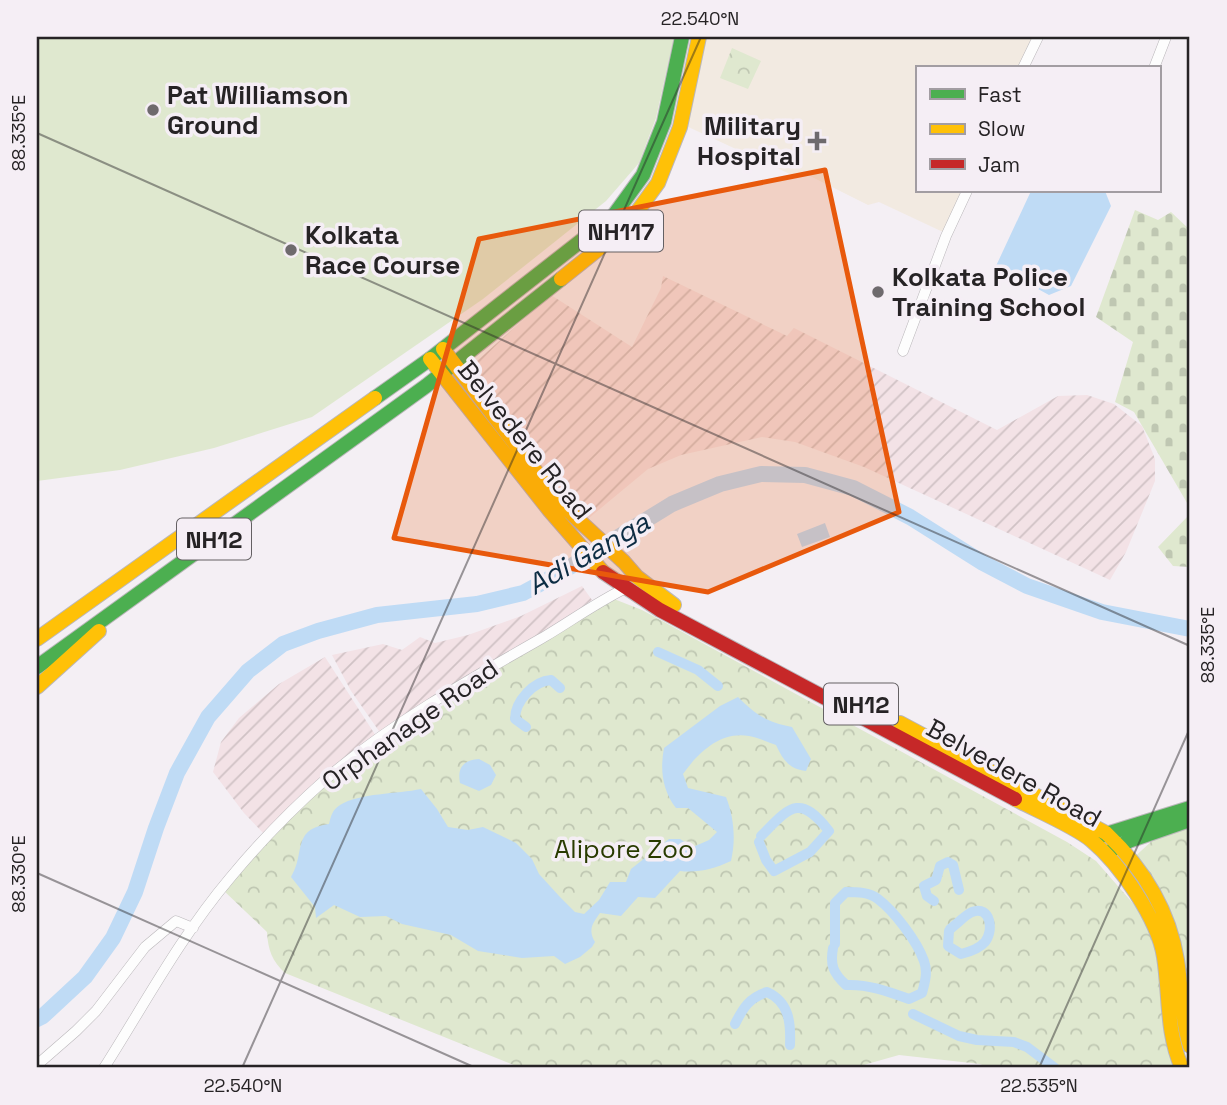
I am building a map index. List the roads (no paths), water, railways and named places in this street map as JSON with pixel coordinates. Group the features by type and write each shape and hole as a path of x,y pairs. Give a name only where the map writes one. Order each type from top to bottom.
{"main road":[{"path":"443,349 614,215 643,175 664,122 682,37"},
{"name":"NH117","path":"455,365 626,227 658,183 676,138 699,37"},
{"name":"NH12","path":"37,639 443,349"},
{"name":"Belvedere Road","path":"443,349 560,503 569,522 624,562 636,577 665,600 1107,833 1120,845 1190,821"},
{"name":"Belvedere Road","path":"430,359 569,522 604,573 660,610 1090,839 1144,906 1160,941 1164,953 1168,1024 1182,1068"},
{"name":"NH12","path":"37,667 455,365"},
{"path":"37,687 152,583"},
{"path":"37,646 64,621"},
{"path":"1090,839 1190,808"},
{"path":"1104,854 1120,845"},
{"name":"NH12","path":"1120,845 1161,904 1175,949 1190,1046"}],"street":[{"path":"1024,66 1038,37"},
{"path":"1155,66 1166,37"},
{"path":"903,351 946,236 967,192"},
{"name":"Orphanage Road","path":"104,1068 192,928 229,878 278,825 345,764 480,674 626,588"},
{"path":"37,1065 96,1011 145,947 176,921 192,928"}],"water":[{"path":"1031,192 1105,192 1111,206 1071,286 1049,295 996,266"},
{"path":"825,523 830,537 802,547 797,534"},
{"path":"738,697 762,717 792,727 811,759 806,771 787,763 776,745 752,737 729,737 703,751 683,774 688,788 726,797 733,829 731,861 706,870 680,871 655,898 638,897 621,916 600,913 592,927 595,942 592,947 565,964 554,956 522,958 478,951 451,935 402,924 386,916 360,917 334,905 316,918 315,907 291,877 304,837 309,831 329,824 331,816 340,805 368,796 421,789 448,827 468,830 483,827 516,843 532,859 539,874 560,897 575,912 584,914 599,900 610,882 626,882 631,869 669,839 680,839 693,847 709,840 717,832 688,808 676,808 671,801 663,779 664,748 720,706"},
{"path":"479,759 490,765 496,775 491,785 479,791 460,783 459,777 463,765"}],"waterway":[{"name":"Adi Ganga","path":"37,1019 85,977 113,938 135,892 177,773 208,717 248,671 283,644 318,631 377,615 477,604 523,593 672,504 720,484 761,474 805,475 853,488 910,517 983,563 1027,586 1102,612 1190,629"},
{"path":"658,652 698,670 718,686"},
{"path":"526,727 515,719 518,705 527,693 538,684 551,680 560,688"},
{"path":"759,842 774,871 810,852 829,831 810,812 795,808 761,836"},
{"path":"934,901 927,896 924,886 936,880 940,866 948,862 953,865 959,890"},
{"path":"833,948 834,968 846,985 870,987 909,999 922,993 926,969 921,953 898,919 874,897 846,892 835,903 835,944"},
{"path":"949,931 948,946 961,954 983,944 988,937 990,926 987,916 978,911 969,913 950,929"},
{"path":"735,1024 747,1004 767,992 784,1007 790,1028 790,1045"},
{"path":"913,1014 959,1036 1014,1042 1027,1047 1055,1068"}],"place":[{"name":"Pat Williamson Ground","path":"153,110"},
{"name":"Military Hospital","path":"817,141"},
{"name":"Kolkata Race Course","path":"291,250"},
{"name":"Kolkata Police Training School","path":"878,292"}],"park label":[{"name":"Alipore Zoo","path":"624,849"}]}
